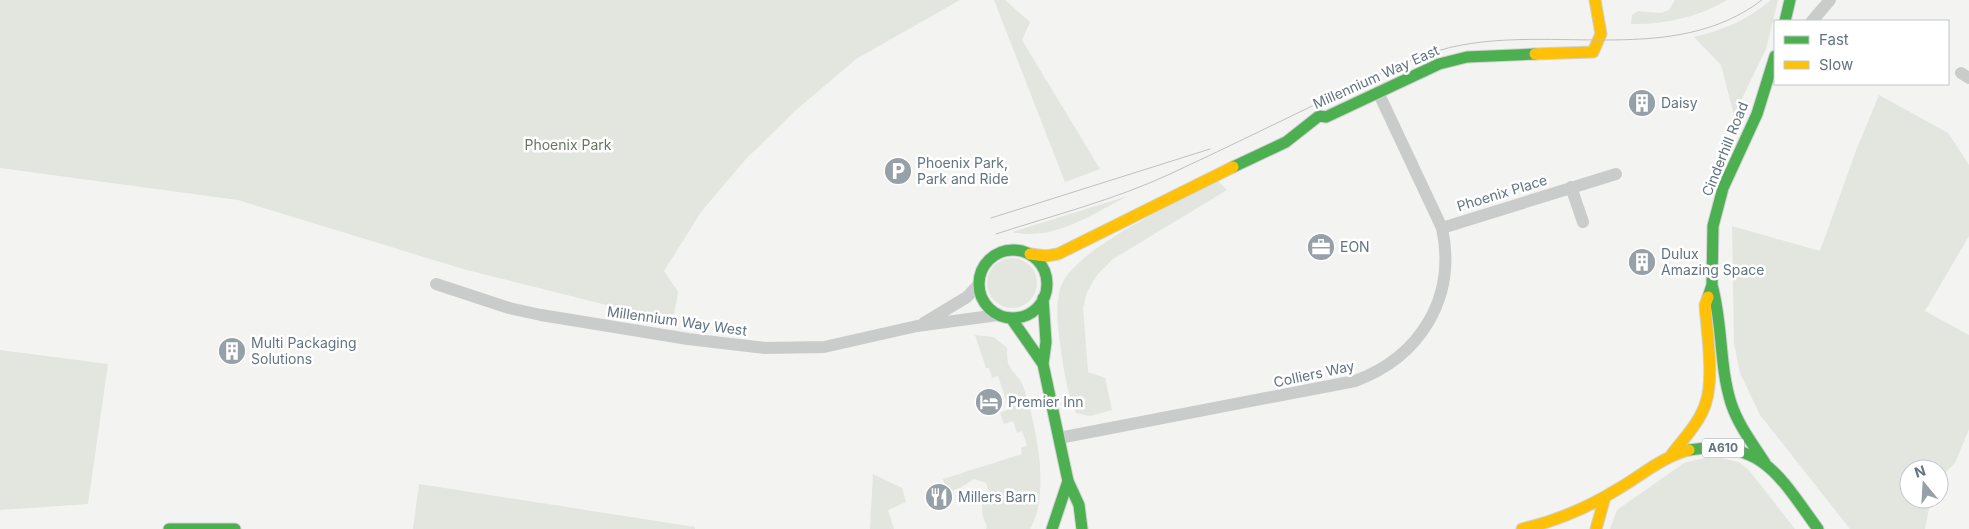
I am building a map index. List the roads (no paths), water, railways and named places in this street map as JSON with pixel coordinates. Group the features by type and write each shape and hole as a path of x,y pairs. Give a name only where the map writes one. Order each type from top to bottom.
{"main road":[{"name":"Millennium Way East","path":"1030,254 1046,256 1058,254 1117,226 1220,172 1293,139 1308,128 1319,116 1326,117 1439,64 1467,57 1593,52 1600,39 1599,15 1595,0"},
{"path":"1785,18 1790,0"},
{"name":"Cinderhill Road","path":"1672,454 1690,432 1707,401 1709,365 1705,304 1712,285 1713,226 1720,199 1734,161 1757,114 1774,59"},
{"path":"1042,364 1033,352 1027,338 1005,316 984,302 978,284 984,265 992,256 1011,249 1030,254 1039,262 1045,274 1047,286 1043,298 1046,342 1042,364 1068,481 1079,505 1083,526"},
{"name":"Cinderhill Road","path":"1712,285 1718,303 1724,370 1729,397 1742,426 1769,469"},
{"path":"1005,316 1030,313 1043,298"},
{"name":"A610","path":"1522,529 1564,516 1605,497 1672,454 1705,447 1739,450 1752,455 1769,469 1818,529"},
{"path":"1052,529 1068,481"},
{"path":"1596,529 1605,497"},
{"path":"169,529 235,529"}],"street":[{"path":"1813,20 1830,0"},
{"name":"Colliers Way","path":"1059,438 1355,382 1376,374 1400,357 1422,333 1435,312 1446,264 1446,245 1442,228 1378,92"},
{"name":"Phoenix Place","path":"1442,228 1616,174"},
{"path":"1571,188 1583,222"},
{"name":"Millennium Way West","path":"436,284 508,308 541,315 688,339 765,348 824,347 857,342 917,326 1005,316"},
{"name":"Millennium Way West","path":"917,326 967,297 978,284"}],"tram line":[{"path":"996,234 1106,199 1149,183 1381,73 1437,51 1491,41 1531,39 1612,40 1652,38 1691,32 1728,20 1762,0"},
{"path":"991,218 1210,149"}],"place":[{"name":"Daisy","path":"1642,103"},
{"name":"Phoenix Park, Park and Ride","path":"898,171"},
{"name":"EON","path":"1321,247"},
{"name":"Dulux Amazing Space","path":"1642,262"},
{"name":"Multi Packaging Solutions","path":"232,351"},
{"name":"Premier Inn","path":"989,402"},
{"name":"Millers Barn","path":"939,497"}],"park label":[{"name":"Phoenix Park","path":"568,145"}]}
